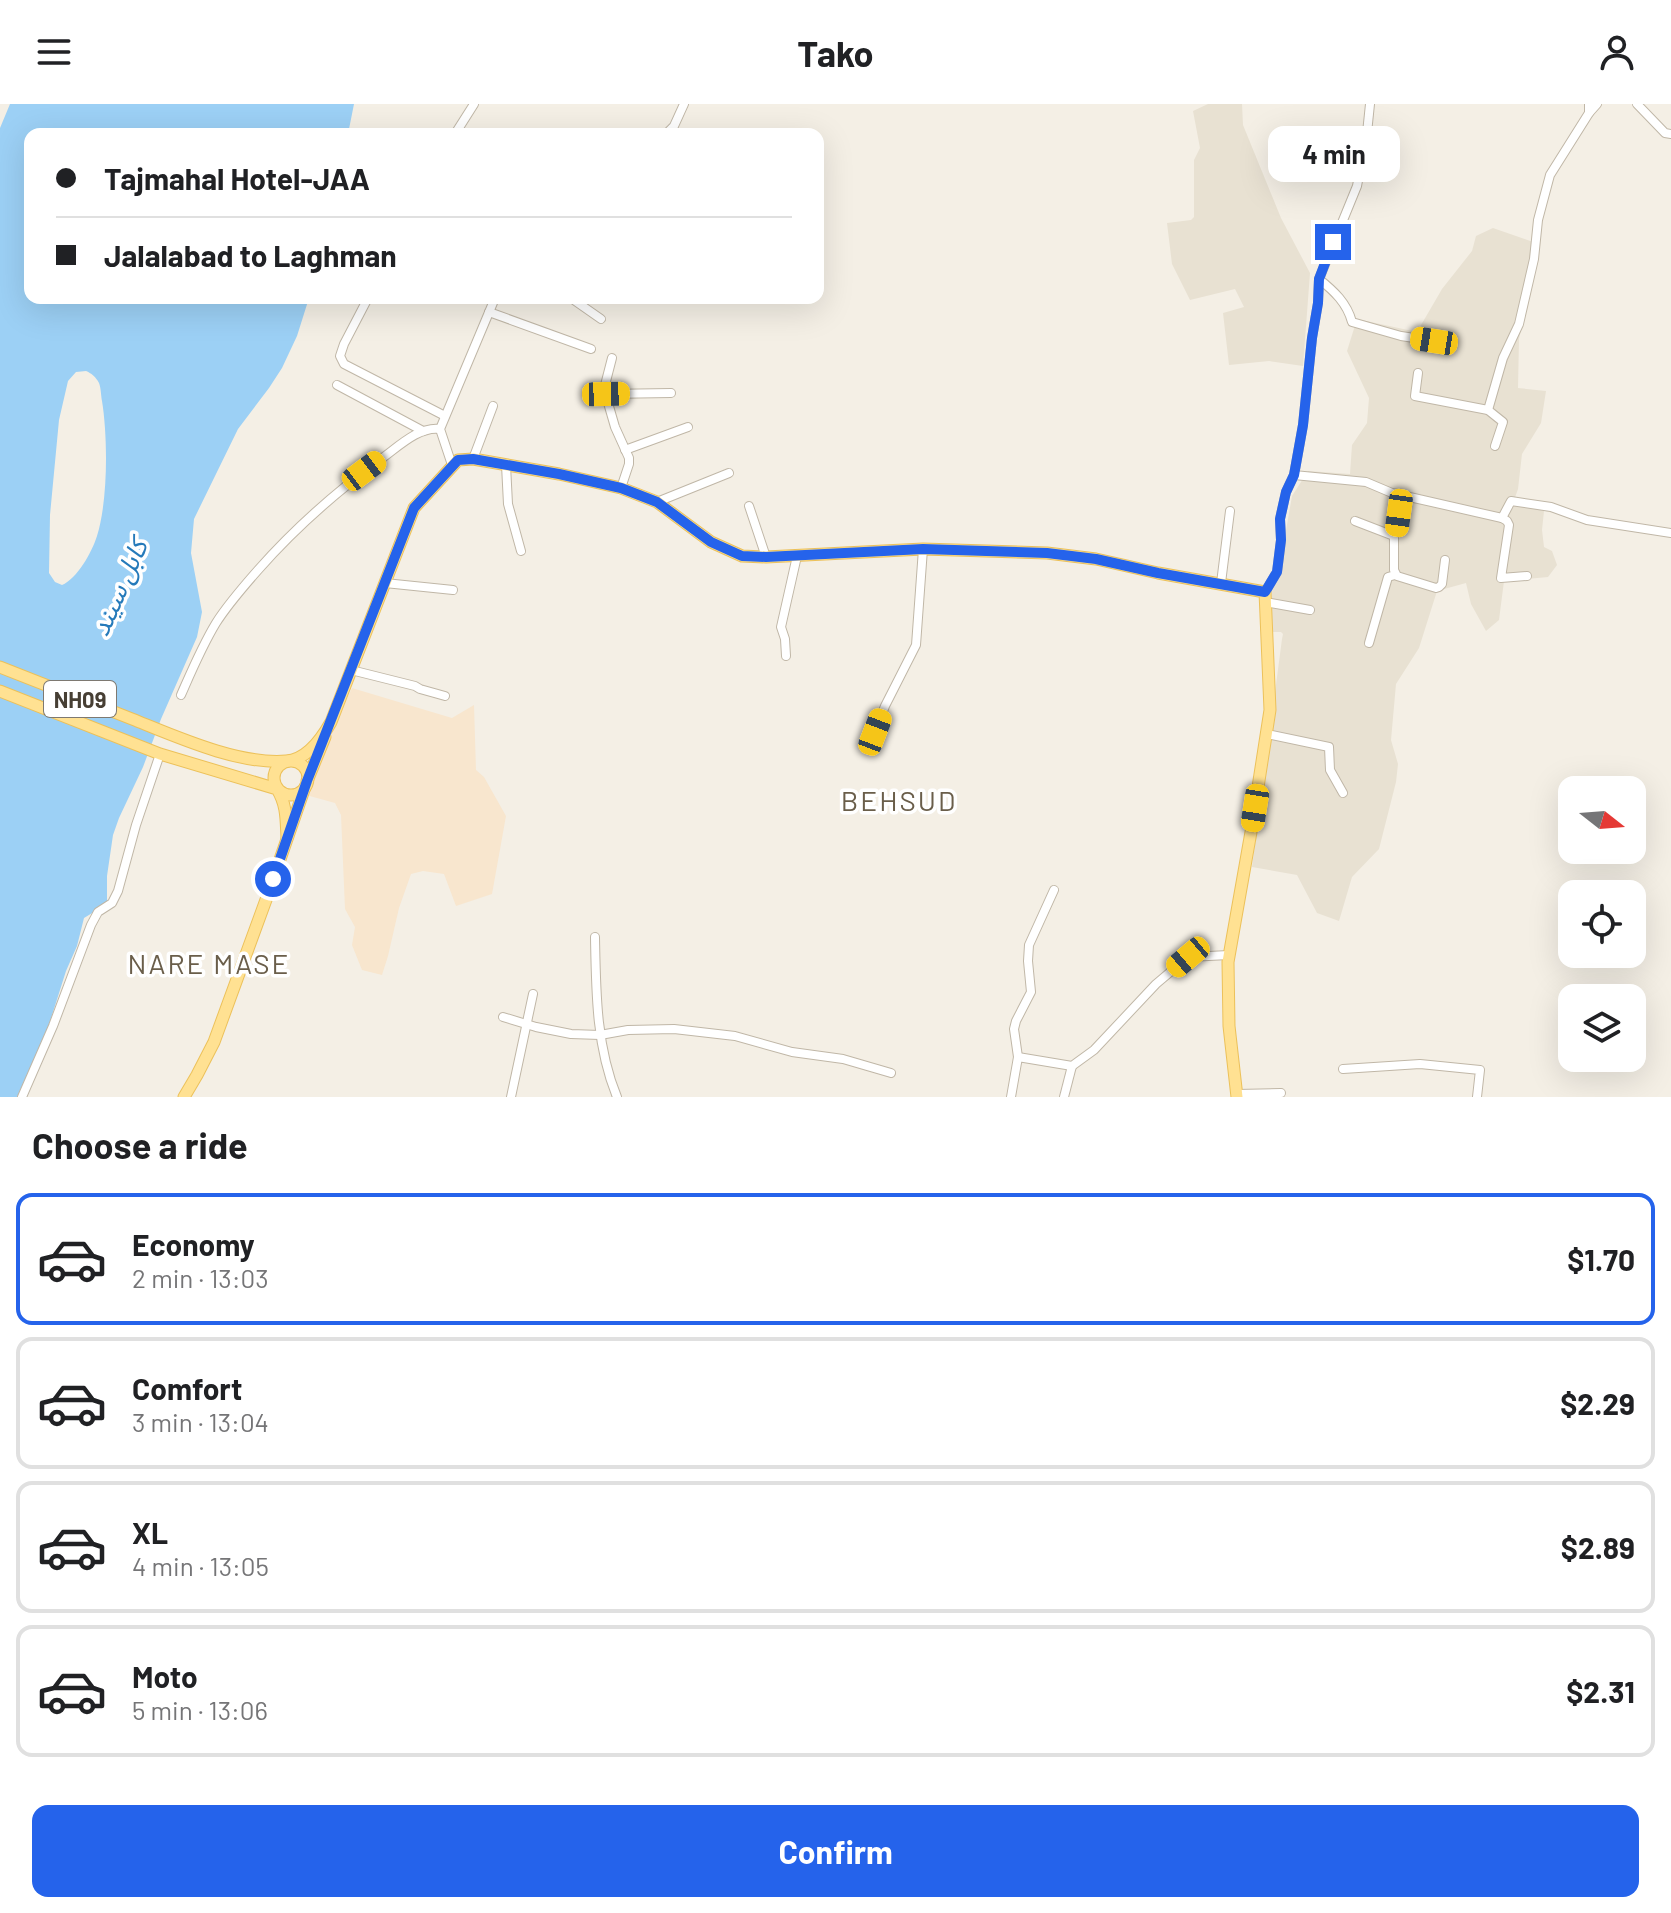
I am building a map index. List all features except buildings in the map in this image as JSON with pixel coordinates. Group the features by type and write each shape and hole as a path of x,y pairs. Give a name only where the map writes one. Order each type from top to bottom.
{"main road":[{"path":"184,1097 214,1042 306,784 414,508 458,460 473,459 621,488 657,502 711,542 742,556 923,549 1060,554 1221,583 1265,597 1270,710 1229,955 1229,1026 1237,1096"},
{"name":"NH09","path":"0,667 213,750 252,759 289,761"},
{"name":"NH09","path":"0,691 157,753 277,789 286,795 297,794 306,784"},
{"path":"287,838 286,812 274,774 279,766 312,748 331,722"},
{"path":"289,761 303,766 306,784"}],"street":[{"path":"459,128 474,104"},
{"path":"672,128 684,104"},
{"path":"1310,610 1265,597 1277,572 1280,519 1286,492 1294,475 1303,425 1319,279 1357,186 1370,104"},
{"path":"1488,410 1503,358 1519,324 1534,259 1538,220 1550,175 1589,108 1597,104"},
{"path":"1637,104 1665,133 1671,134"},
{"path":"1319,279 1335,292 1349,310 1352,322 1401,336 1434,341"},
{"path":"365,304 344,344 340,356 344,364 445,416"},
{"path":"452,465 440,429 492,304"},
{"path":"580,304 601,319"},
{"path":"489,312 591,349"},
{"path":"612,358 604,389 615,427 629,458 621,488"},
{"path":"1418,373 1415,396 1488,410 1503,422 1495,446"},
{"path":"337,385 423,431"},
{"path":"606,394 671,393"},
{"path":"473,459 493,406"},
{"path":"625,450 688,427"},
{"path":"181,695 217,622 285,539 343,487 408,439 423,431 440,429"},
{"path":"506,465 508,504 521,551"},
{"path":"657,502 729,473"},
{"path":"1294,475 1366,482 1402,495 1502,518 1509,525 1501,578 1527,576"},
{"path":"1395,575 1394,536 1402,495"},
{"path":"1502,518 1511,501 1551,507 1587,520 1671,533"},
{"path":"749,506 766,557"},
{"path":"1221,583 1230,511"},
{"path":"1355,521 1394,536"},
{"path":"875,732 916,645 923,549"},
{"path":"786,656 781,627 797,556"},
{"path":"1369,643 1388,577 1395,575 1436,588 1442,584 1445,560"},
{"path":"385,583 453,590"},
{"path":"351,670 445,696"},
{"path":"1267,734 1329,747 1330,770 1343,793"},
{"path":"22,1097 91,925 98,912 112,903 118,891 157,753"},
{"path":"1011,1097 1018,1057 1014,1029 1031,992 1029,945 1054,890"},
{"path":"595,937 600,1035 617,1097"},
{"path":"1064,1097 1072,1066 1115,1030 1156,984 1188,957 1229,955"},
{"path":"511,1097 533,994"},
{"path":"503,1017 571,1034 600,1035 628,1030 674,1029 735,1036 792,1052 843,1059 891,1073"},
{"path":"1018,1057 1072,1066"},
{"path":"1343,1069 1420,1064 1480,1070 1477,1097"},
{"path":"1237,1096 1281,1093"}],"shaded area":[{"path":"1208,104 1242,104 1243,125 1281,218 1310,273 1303,366 1269,361 1229,365 1223,313 1244,307 1235,289 1190,300 1172,264 1167,223 1194,217 1194,160 1200,148 1193,111"},
{"path":"1493,228 1533,242 1538,259 1519,339 1518,388 1546,391 1541,423 1522,454 1513,503 1544,511 1544,547 1552,551 1557,565 1548,577 1504,581 1499,620 1486,631 1471,604 1466,583 1437,591 1419,648 1396,684 1391,740 1398,764 1379,849 1352,877 1339,921 1317,913 1297,875 1252,867 1283,634 1268,632 1270,591 1277,582 1292,496 1308,471 1350,474 1352,445 1367,423 1369,398 1347,351 1357,319 1417,332 1442,289 1472,251 1476,236"},
{"path":"352,688 452,718 474,705 476,770 484,777 506,816 492,894 456,906 444,874 423,871 411,874 382,975 362,970 352,945 355,927 345,909 341,815 335,803 306,795 321,754"}],"water":[{"name":"کابل سيند","path":"10,104 354,104 349,128 24,128 24,304 307,304 282,368 238,429 194,519 191,553 202,612 197,637 113,835 107,876 107,904 84,918 47,1031 17,1097 0,1097 0,128","holes":["86,371 99,383 104,416 106,451 101,522 92,550 78,571 62,585 55,582 49,573 50,515 59,420 68,381 76,372"]}],"district":[{"name":"BEHSUD","path":"899,800"},
{"name":"NARE MASE","path":"209,963"}],"route":[{"path":"273,879 307,781 414,508 458,460 473,459 621,488 657,502 711,542 742,556 923,549 1047,553 1096,559 1265,592 1277,572 1280,519 1286,492 1294,475 1303,425 1319,279 1333,242"}]}
